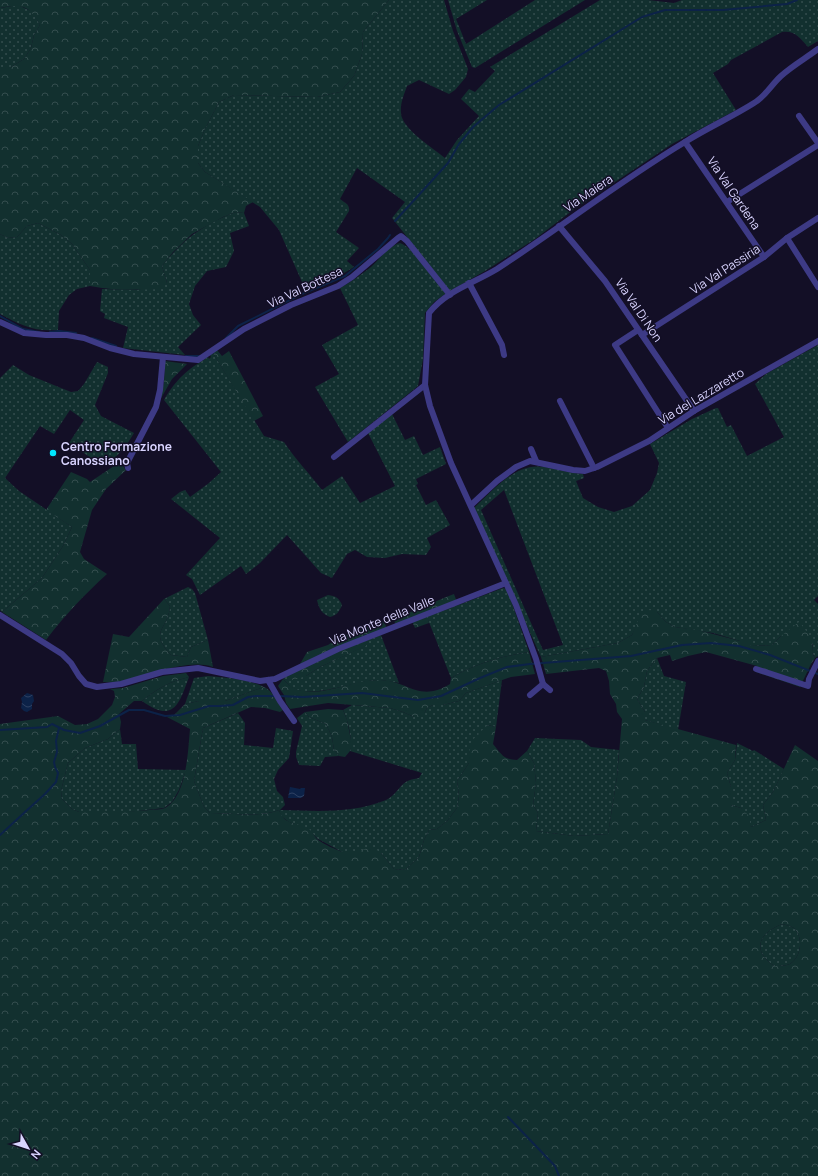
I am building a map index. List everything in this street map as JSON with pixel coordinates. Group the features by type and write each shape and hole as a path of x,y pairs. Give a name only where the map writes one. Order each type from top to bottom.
{"street":[{"name":"Via Maiera","path":"471,506 451,463 430,406 425,385 429,313 435,306 450,295 469,283 496,270 685,142 766,95 776,81 787,71 818,49"},
{"path":"726,202 818,144 799,116"},
{"name":"Via Val Gardena","path":"685,142 764,257"},
{"name":"Via Val Passiria","path":"642,336 764,257 787,238 818,218"},
{"name":"Via Val Di Non","path":"559,226 605,281 694,411"},
{"name":"Via Val Bottesa","path":"0,322 24,332 46,335 67,335 84,338 110,348 134,354 198,360 244,329 291,305 338,286 352,277 401,236 407,241 450,295"},
{"path":"787,238 818,287"},
{"path":"469,283 502,345 504,355"},
{"path":"638,330 615,345 668,428"},
{"name":"Via del Lazzaretto","path":"471,506 497,481 516,467 530,461 536,461 573,470 585,471 594,468 649,440 694,411 818,341"},
{"path":"128,468 127,463 156,407 160,390 163,357"},
{"path":"334,457 425,385"},
{"path":"560,401 594,468"},
{"path":"531,449 536,461"},
{"path":"471,506 506,583 536,659 543,684 550,690"},
{"name":"Via Monte della Valle","path":"0,615 62,654 71,663 86,684 97,687 122,684 162,672 198,668 260,681 275,679 338,649 506,583"},
{"path":"756,669 808,686 809,679 817,662"},
{"path":"268,680 280,701 294,720"},
{"path":"530,694 543,684"}],"green space":[{"path":"0,0 389,0 363,32 362,54 354,76 340,92 317,97 234,95 219,102 198,146 198,163 205,172 253,202 246,206 244,213 236,212 223,217 192,234 173,252 162,266 167,283 161,289 134,290 108,289 90,286 90,270 72,244 61,235 38,223 27,226 17,237 8,238 0,234 0,67 11,67 24,59 31,48 34,35 40,25 32,13 24,8 14,6 0,8"},
{"path":"389,0 444,0 453,31 468,69 466,77 455,90 449,94 419,80 407,86 402,99 401,113 402,119 406,125 426,144 445,158 457,140 479,116 461,99 469,89 475,92 495,71 490,67 600,0 648,0 674,3 682,0 818,0 818,41 808,47 794,33 782,32 731,60 728,64 713,73 736,110 672,144 573,210 535,239 485,271 450,291 392,218 405,202 357,168 340,199 348,205 349,211 336,232 359,248 347,261 354,267 336,278 306,291 279,230 260,207 205,172 198,163 198,146 219,102 234,95 317,97 340,92 354,76 362,54 363,32"},
{"path":"448,0 487,0 456,19 466,44 535,0 585,0 475,68 472,67 457,31"},
{"path":"18,5 33,12 40,25 34,35 31,48 24,59 11,67 0,67 0,8"},
{"path":"236,212 244,213 249,226 230,233 234,251 226,267 207,271 195,286 189,304 193,315 201,325 178,347 185,355 123,348 128,327 104,318 105,314 100,311 102,289 137,290 167,283 162,266 178,248 204,227"},
{"path":"38,223 61,235 72,244 90,270 90,286 77,289 69,295 59,311 58,330 35,329 0,314 0,234 8,238 17,237 27,226"},
{"path":"400,243 418,257 445,294 434,302 425,313 423,359 418,386 348,442 315,387 339,374 322,345 358,325 340,288 371,267 388,250"},
{"path":"818,345 818,596 814,600 818,604 818,656 815,658 812,652 813,644 781,636 772,645 751,646 713,633 675,627 666,622 657,612 636,627 632,635 618,643 541,657 474,508 505,479 514,473 533,467 544,467 583,474 584,478 576,481 583,498 598,507 614,512 632,506 650,490 657,473 659,463 650,444 692,419 716,408 718,408 727,427 731,425 747,456 784,437 755,384 766,374","holes":["504,490 563,645 543,650 481,510"]},
{"path":"217,350 222,356 229,351 263,416 254,421 213,353"},
{"path":"213,353 264,436 284,442 322,490 342,476 360,503 395,486 368,433 392,414 405,440 414,436 423,455 440,447 446,464 416,479 418,484 416,485 426,505 436,500 450,525 427,538 431,547 426,555 402,554 385,558 367,557 355,550 347,554 332,578 321,573 287,535 260,563 246,574 241,566 200,595 192,579 186,575 220,538 171,499 185,490 190,497 221,472 164,400 173,386 183,375 208,357 209,359 211,357 210,355"},
{"path":"165,361 187,364 172,379 160,400 164,382"},
{"path":"97,362 108,367 108,373 95,405 101,416 134,433 116,457 100,464 69,443 84,420 70,410 54,434 40,426 5,478 19,491 72,527 63,546 42,578 2,612 0,610 0,378 13,365 29,375 71,392 78,391"},
{"path":"120,462 126,470 106,489 92,510 80,552 84,559 107,574 60,622 46,640 2,612 42,578 63,546 72,527 46,510 71,472 87,479 90,482"},
{"path":"188,587 195,593 208,640 191,647 187,657 171,655 164,647 160,635 169,614 170,606 164,599"},
{"path":"503,588 507,589 529,652 488,661 451,678 427,617"},
{"path":"454,594 458,605 428,617 429,623 415,628 411,619 396,625 393,618"},
{"path":"328,595 337,598 342,605 338,613 330,617 321,611 317,600"},
{"path":"164,599 170,606 169,614 160,635 164,647 171,655 187,657 191,647 208,640 213,667 203,665 180,666 122,682 103,682 113,634 129,637"},
{"path":"650,610 657,612 666,622 675,627 698,630 740,641 746,638 751,646 772,645 799,622 810,636 812,642 815,658 800,687 756,672 757,666 706,652 672,661 670,655 657,658 647,671 644,687 637,699 645,712 645,720 736,745 735,760 727,773 731,787 731,805 741,808 749,816 751,827 766,820 763,805 773,792 795,745 818,761 818,1176 0,1176 0,724 58,716 75,725 87,724 98,719 112,705 115,697 114,691 110,689 123,688 163,676 186,673 189,677 164,686 153,692 142,701 134,701 119,714 121,722 120,729 108,739 85,748 68,763 61,791 62,799 72,809 79,812 123,812 162,809 172,802 178,794 182,783 187,760 190,729 167,717 174,715 185,704 199,701 225,701 264,687 273,694 283,710 280,712 265,708 251,707 203,728 194,781 204,807 210,813 263,814 279,810 285,819 309,829 317,839 339,851 352,853 361,851 371,846 381,853 394,869 405,870 419,857 424,840 429,830 437,829 447,821 457,808 459,796 457,781 469,763 471,742 488,725 496,727 493,744 503,756 509,759 517,760 527,751 534,763 536,783 533,805 538,813 536,831 574,836 608,834 617,777 622,719 617,712 616,704 610,694 609,681 606,671 599,668 546,674 541,657 618,643 632,635 641,613","holes":["782,924 794,928 799,937 800,947 797,957 790,964 784,966 774,966 762,954 760,948 761,942 763,937 768,932"]},
{"path":"384,621 387,629 366,641 366,646 320,667 306,676 294,680 288,679 289,674 300,664 307,652 328,645 338,638"},
{"path":"381,635 399,683 377,680 313,692 293,688 283,679 289,674 306,676 320,667 365,646 366,641"},
{"path":"529,652 535,674 511,677 466,693 459,701 443,705 433,705 427,708 420,717 414,717 390,708 328,703 290,709 278,686 283,679 295,689 313,692 370,680 380,680 390,681 414,690 430,692 450,684 451,678 469,669 499,658"},
{"path":"657,658 664,676 686,682 678,730 645,720 645,712 637,699 644,687 647,671"},
{"path":"208,676 230,678 258,684 264,687 225,701 199,701 185,704 194,678"},
{"path":"189,677 182,695 174,708 168,711 161,711 142,701 153,692 164,686"},
{"path":"502,680 496,727 488,725 469,753 469,763 457,781 459,796 457,808 447,821 437,829 429,830 424,840 419,857 405,870 394,869 381,853 344,853 318,839 308,829 289,822 281,816 279,810 263,814 210,813 204,807 194,781 203,728 238,713 245,723 244,745 273,748 276,728 293,731 289,758 278,770 274,779 277,791 283,797 285,805 280,810 347,810 360,808 386,800 393,796 403,784 419,778 422,773 350,751 350,730 343,710 352,705 390,708 414,717 425,712 427,708 433,705 443,705 459,701 466,693"},
{"path":"328,709 343,710 347,720 352,745 350,751 345,757 339,756 334,750 332,737 326,724 309,717 305,712"},
{"path":"305,712 309,717 326,724 332,737 334,750 339,756 325,757 320,766 299,765 296,757 302,726 297,718"},
{"path":"120,729 122,744 136,744 138,769 186,770 179,790 172,802 164,808 129,812 79,812 72,809 62,799 61,791 68,763 85,748 108,739"},
{"path":"535,738 581,740 591,747 619,750 617,777 608,834 574,836 536,831 538,813 533,805 536,783 534,763 527,751"},
{"path":"737,743 753,751 754,750 784,769 773,792 763,805 766,820 751,827 741,808 731,805 731,787 727,773 735,760"},
{"path":"782,924 794,928 799,937 800,947 797,957 790,964 784,966 774,966 762,954 760,948 761,942 763,937 768,932"}],"water":[{"path":"27,693 33,695 34,701 32,704 32,709 27,712 21,708 21,698"},
{"path":"290,787 300,789 305,788 304,796 301,798 288,798"}],"waterway":[{"path":"395,221 448,163 459,144 473,127 499,105 642,17 665,10 723,10 787,4 797,0"},
{"path":"226,338 238,326 302,294 345,276 378,249 390,235"},
{"path":"0,316 23,329 39,332"},
{"path":"50,332 59,331 76,333"},
{"path":"92,338 116,346"},
{"path":"186,356 200,356"},
{"path":"279,696 303,697 362,693 418,700 441,696 507,667 631,656 682,645 711,643 739,646 770,655 818,674"},
{"path":"0,730 47,727 52,724 64,730 80,733 100,726 129,710 144,710 165,716 180,715 209,706 233,705 248,697 275,696"},
{"path":"0,835 56,782 58,773 54,762 57,752 56,741 59,728"},
{"path":"508,1117 555,1166 559,1176"}],"place":[{"name":"Centro Formazione Canossiano","path":"53,453"}]}
